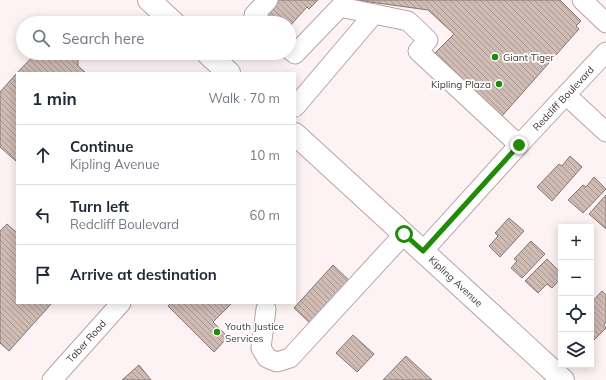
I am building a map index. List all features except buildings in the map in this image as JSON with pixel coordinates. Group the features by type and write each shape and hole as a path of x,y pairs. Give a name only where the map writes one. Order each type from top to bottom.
{"main road":[{"path":"149,0 166,16"},
{"path":"215,60 228,72"},
{"name":"Kipling Avenue","path":"296,135 563,380"}],"street":[{"path":"255,16 254,15 268,0"},
{"path":"582,0 606,23"},
{"path":"296,53 340,7 408,20 428,40 418,51 519,145"},
{"path":"296,106 374,14"},
{"name":"Redcliff Boulevard","path":"423,251 606,52"},
{"path":"566,95 606,132"},
{"path":"266,309 262,348 267,358 277,362 290,358 404,234"},
{"name":"Taber Road","path":"52,380 120,304"}],"place":[{"name":"Giant Tiger","path":"495,57"},
{"name":"Kipling Plaza","path":"499,84"},
{"name":"Youth Justice Services","path":"217,332"}],"route":[{"path":"404,234 423,251 519,145"}]}
